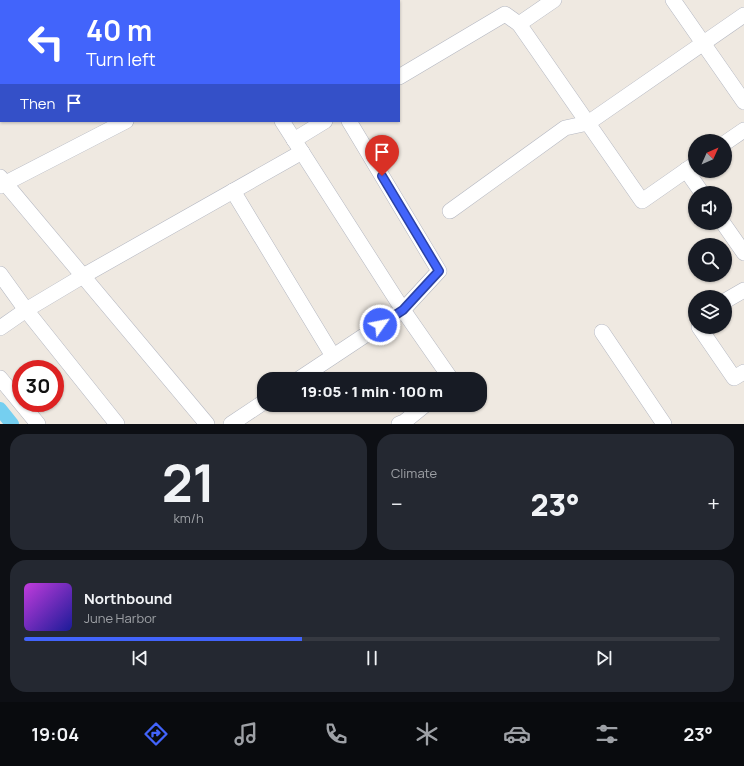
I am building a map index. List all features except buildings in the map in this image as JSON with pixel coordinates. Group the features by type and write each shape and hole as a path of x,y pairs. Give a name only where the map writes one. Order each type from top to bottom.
{"street":[{"path":"519,24 554,0"},
{"path":"673,0 744,102"},
{"path":"400,76 505,14 519,24 642,201 688,168"},
{"path":"450,211 565,128 588,124 744,15"},
{"path":"124,122 2,182 207,424"},
{"path":"283,122 403,310 446,372"},
{"path":"0,328 26,310 83,276 233,191 298,146 324,122"},
{"path":"310,372 403,310 439,271 350,122"},
{"path":"732,138 744,130"},
{"path":"233,191 334,356"},
{"path":"728,230 744,253"},
{"path":"0,274 26,310 117,424"},
{"path":"732,297 744,290"},
{"path":"602,332 664,424"},
{"path":"704,334 734,378 744,372"},
{"path":"0,378 38,424"},
{"path":"231,424 257,407"},
{"path":"403,423 416,412"}],"waterway":[{"path":"0,409 12,424"}],"route":[{"path":"380,325 403,310 439,271 382,176"}]}
